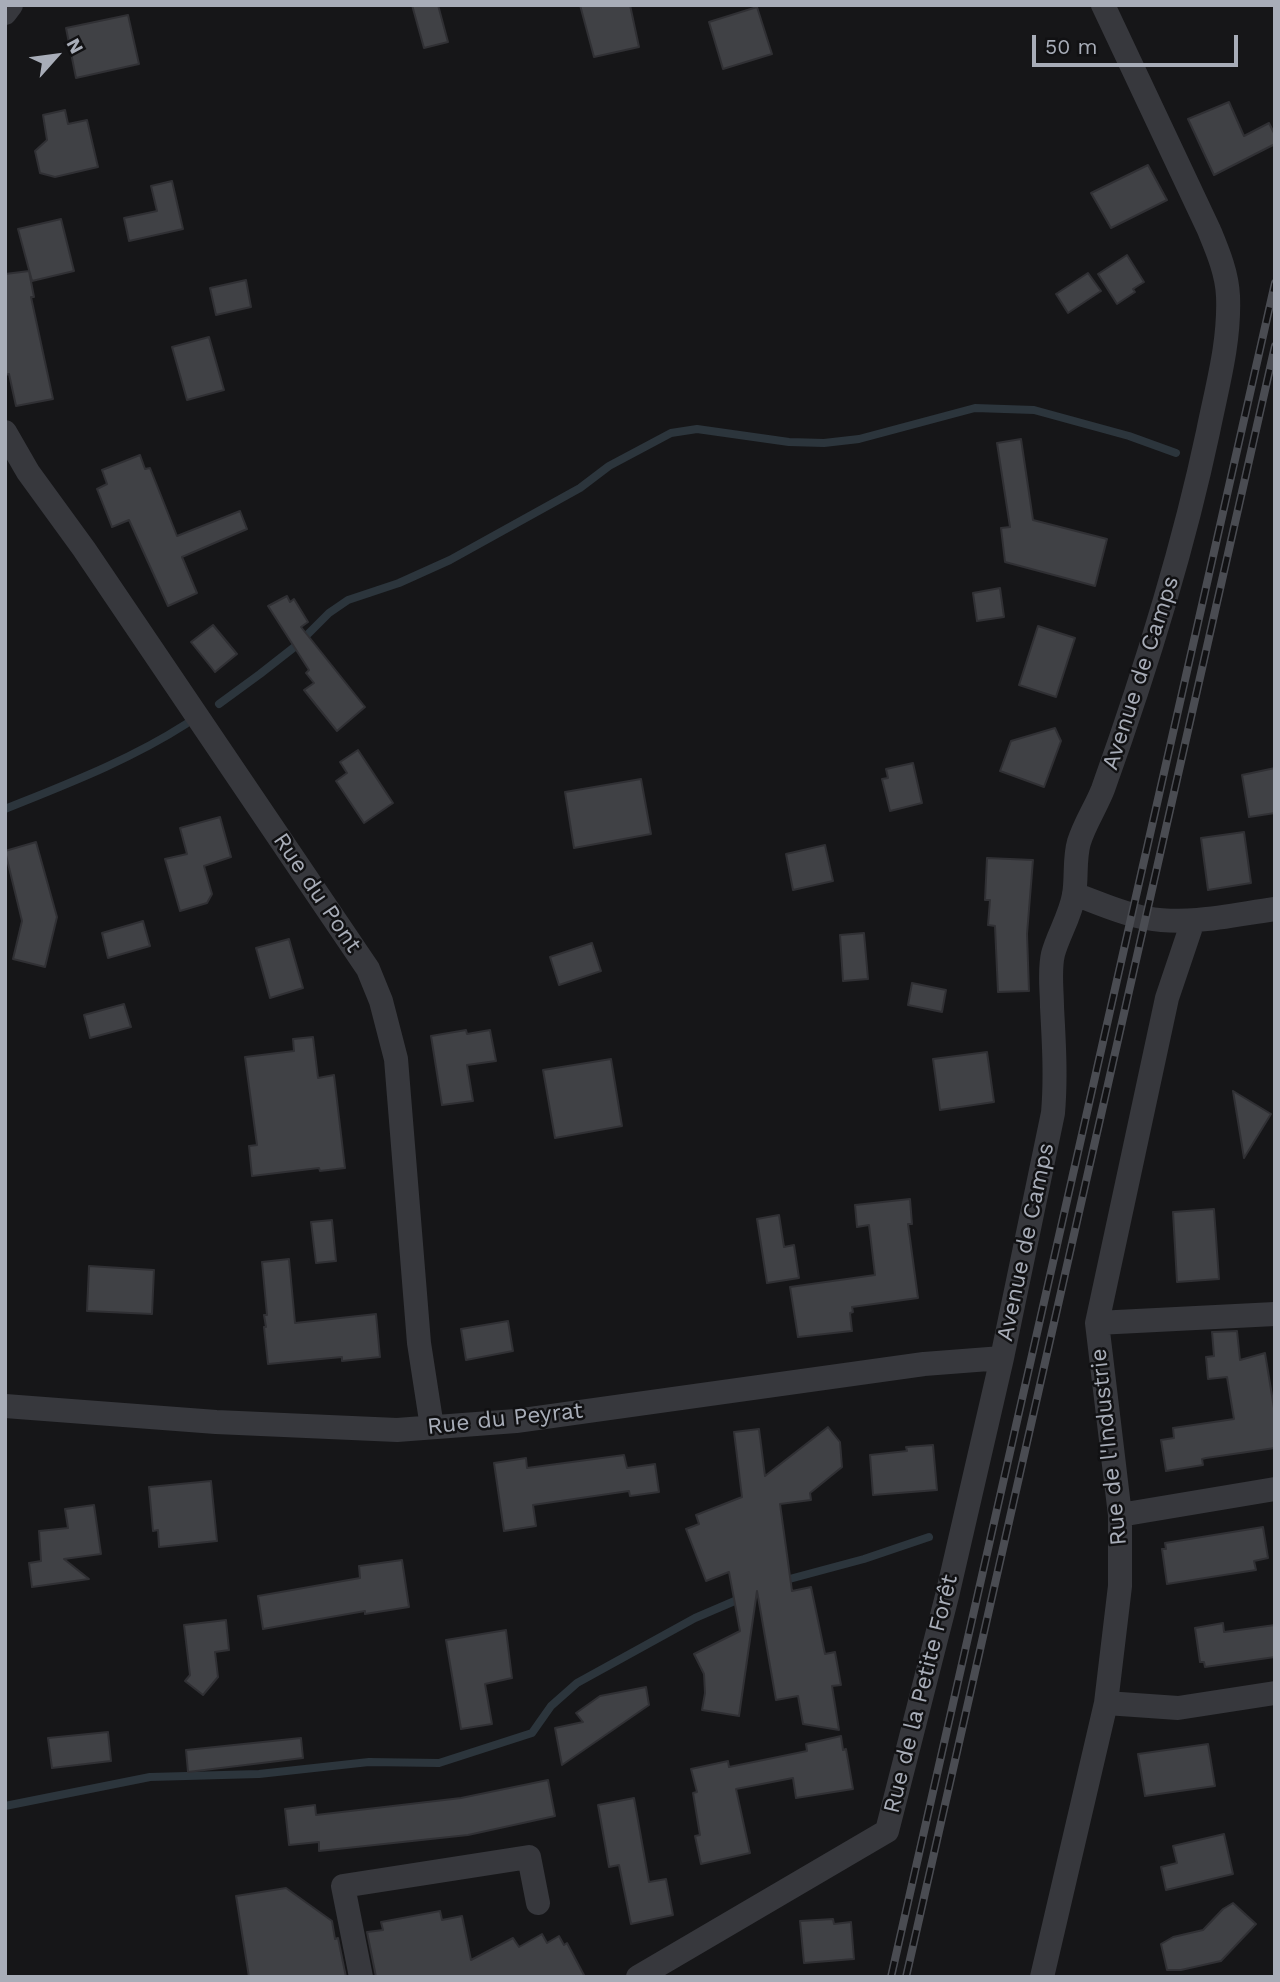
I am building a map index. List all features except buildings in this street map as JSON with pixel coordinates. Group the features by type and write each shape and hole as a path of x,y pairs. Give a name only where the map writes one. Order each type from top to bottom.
{"street":[{"path":"5,13 11,5"},
{"name":"Avenue de Camps","path":"1002,1358 1053,1113 1053,954 1067,921 1074,894 1079,842 1121,738 1175,569 1224,357 1228,323 1228,293 1223,264 1103,5"},
{"name":"Rue du Pont","path":"5,432 28,472 84,549 368,969 381,1002 396,1059 419,1343 432,1427"},
{"path":"1074,894 1146,918 1192,921 1275,909"},
{"name":"Rue de l'Industrie","path":"1042,1977 1106,1703 1120,1586 1120,1515 1097,1323 1167,998 1192,921"},
{"path":"1097,1323 1275,1314"},
{"name":"Rue du Peyrat","path":"5,1406 216,1422 397,1430 516,1421 911,1365 1002,1358"},
{"name":"Rue de la Petite Forêt","path":"638,1977 887,1831 947,1596 1002,1358"},
{"path":"1120,1515 1275,1489"},
{"path":"1106,1703 1178,1708 1275,1693"},
{"path":"361,1977 343,1886 529,1857 538,1903"}],"waterway":[{"path":"219,704 297,645 329,613 348,600 399,583 450,560 580,488 609,466 671,433 697,429 789,442 824,443 859,439 975,408 1034,410 1129,436 1176,453"},
{"path":"5,809 120,760 186,724"},
{"path":"782,1581 864,1559 929,1537"},
{"path":"5,1806 150,1777 259,1774 369,1762 439,1763 532,1733 551,1706 577,1683 695,1618 744,1597"}],"railway":[{"path":"891,1977 1275,283"},
{"path":"906,1977 1275,346"}]}
